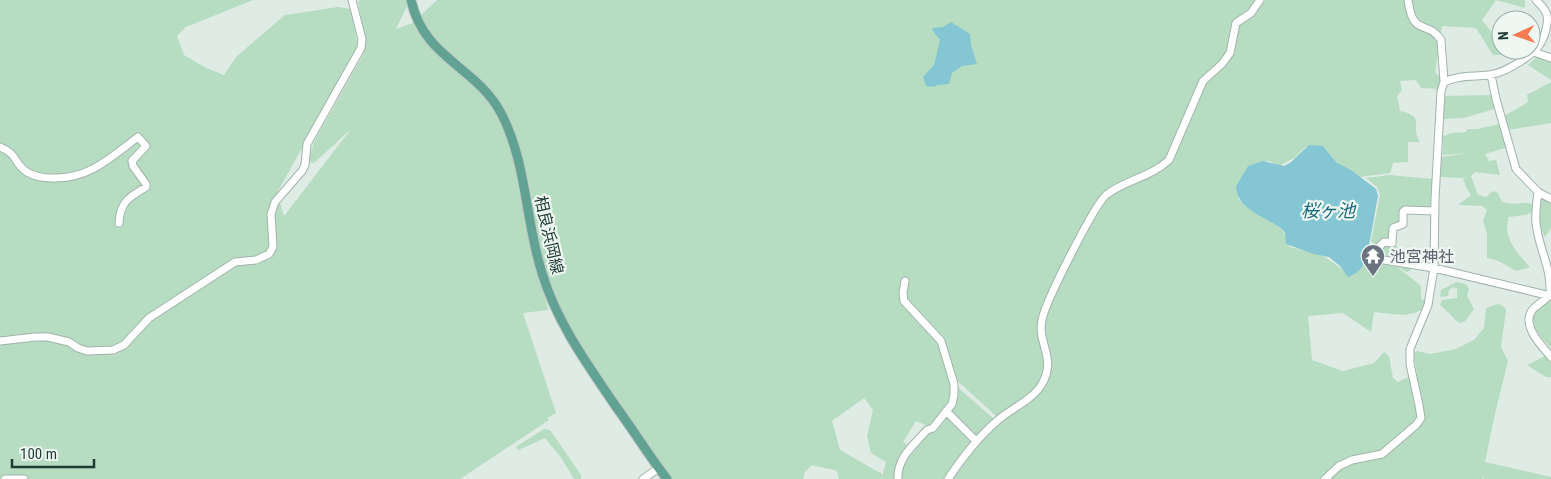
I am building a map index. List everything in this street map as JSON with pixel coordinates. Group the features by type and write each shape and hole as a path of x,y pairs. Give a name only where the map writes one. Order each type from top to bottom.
{"main road":[{"name":"相良浜岡線","path":"411,0 417,20 431,42 447,58 475,80 498,109 513,141 537,258 555,308 589,367 666,479"}],"street":[{"path":"0,341 48,337 69,342 87,351 119,348 149,318 235,262 256,260 269,254 272,247 270,214 272,208 302,171 305,165 307,144 361,48 362,39 352,0"},
{"path":"948,479 976,441 999,419 1037,391 1043,382 1048,362 1047,350 1040,329 1044,310 1094,212 1105,196 1118,187 1160,168 1169,160 1203,81 1222,64 1230,53 1236,24 1251,13 1260,0"},
{"path":"1324,479 1339,466 1352,460 1382,454 1416,425 1420,418 1410,364 1410,349 1428,305 1434,268 1441,91 1444,82 1441,40 1438,35 1413,21 1408,0"},
{"path":"1536,0 1550,15 1541,43"},
{"path":"1444,82 1452,78 1491,75 1506,71 1522,60"},
{"path":"1491,75 1512,160 1519,172 1538,192 1551,199"},
{"path":"0,147 12,154 19,166 25,171 39,177 58,178 85,174 97,168 138,137 146,146 132,161 133,166 146,186 128,198 120,212 119,223"},
{"path":"1538,192 1536,224 1548,268 1550,295"},
{"path":"1435,211 1405,210 1403,212 1403,224 1393,228 1392,242 1384,242 1379,247 1378,259 1434,268 1550,295"},
{"path":"898,479 902,458 928,430 933,428 952,404 954,395 954,384 941,341 904,301 905,281"},
{"path":"1550,295 1534,308 1530,314 1529,321 1533,333 1551,357"},
{"path":"946,411 976,441"},
{"path":"643,479 658,468"},
{"path":"5,479 24,479"}],"green space":[{"path":"0,0 253,0 186,27 177,36 184,55 206,68 224,75 236,57 285,15 338,7 351,9 358,47 277,193 284,216 351,129 314,163 308,162 314,142 364,53 365,38 358,2 360,0 406,0 407,6 396,29 415,22 429,40 416,20 437,0 1496,0 1482,20 1491,31 1491,52 1476,28 1442,26 1435,72 1441,78 1439,89 1421,88 1416,80 1400,81 1402,90 1397,96 1400,111 1408,113 1415,119 1417,136 1420,142 1408,142 1408,162 1393,163 1390,173 1360,177 1351,170 1339,165 1323,146 1306,147 1294,158 1279,166 1269,161 1248,166 1236,186 1239,200 1282,229 1290,247 1322,255 1352,276 1360,268 1367,249 1378,261 1392,263 1383,252 1382,245 1386,244 1399,248 1412,258 1411,270 1407,272 1396,266 1421,286 1421,299 1425,300 1421,309 1414,313 1403,315 1374,312 1371,332 1343,313 1308,316 1312,360 1343,371 1374,363 1384,352 1389,356 1393,378 1398,382 1417,373 1413,354 1417,351 1430,354 1456,349 1474,340 1484,328 1486,308 1497,304 1502,305 1506,310 1501,347 1508,361 1485,462 1551,477 1551,479 1484,479 1482,475 1483,479 900,479 899,470 908,455 932,428 916,421 903,442 910,447 901,456 896,479 839,479 837,471 812,465 805,472 803,479 672,479 604,386 559,316 536,254 548,310 523,313 556,413 547,418 549,420 460,479 0,479","holes":["490,100 496,106 515,147 531,232 511,143","952,376 996,416 994,419 954,384 952,390","864,398 873,410 867,436 871,453 886,462 882,477 882,474 840,450 832,421"]},
{"path":"1496,0 1525,0 1525,8"},
{"path":"1541,57 1551,62 1551,80 1528,65 1534,60 1541,60"},
{"path":"1551,82 1551,123 1508,130 1504,116 1528,102 1527,95"},
{"path":"1493,95 1495,109 1463,118 1443,119 1443,96"},
{"path":"1500,124 1508,147 1485,154 1489,161 1496,160 1500,175 1475,172 1471,176 1478,195 1486,197 1493,191 1498,193 1502,202 1533,204 1533,211 1526,215 1509,217 1507,224 1509,238 1515,250 1530,267 1516,271 1499,261 1487,258 1487,234 1483,221 1487,210 1482,206 1458,205 1471,195 1463,179 1468,177 1440,177 1442,157 1468,153 1443,155 1443,136 1466,132 1467,129"},
{"path":"1390,175 1433,179 1430,206 1427,210 1405,210 1401,225 1393,228 1392,242 1377,247 1371,241 1380,195 1377,187 1366,178"},
{"path":"1541,198 1551,200 1551,228 1545,237 1539,225"},
{"path":"1456,282 1466,284 1469,289 1467,296 1474,309 1465,321 1460,323 1440,305 1442,300 1457,298 1457,289 1453,287 1449,290 1448,296 1440,297 1441,290"},
{"path":"1551,300 1551,348 1537,332 1533,320 1538,307"},
{"path":"1545,356 1551,362 1551,377 1546,377 1527,365"},
{"path":"544,429 550,430 581,475 581,479 574,479 560,456 545,438 518,450 516,447"}],"water":[{"path":"951,22 970,34 971,45 977,64 962,66 952,73 949,84 937,85 935,87 926,86 923,77 934,65 940,40 932,28 943,27"},
{"name":"桜ヶ池","path":"1309,145 1323,146 1337,163 1351,170 1376,189 1378,196 1367,253 1361,268 1355,274 1348,277 1340,266 1329,257 1286,244 1285,233 1282,229 1246,207 1237,194 1236,186 1248,166 1263,161 1284,166 1290,163"}],"place":[{"name":"池宮神社","path":"1373,277"}]}
